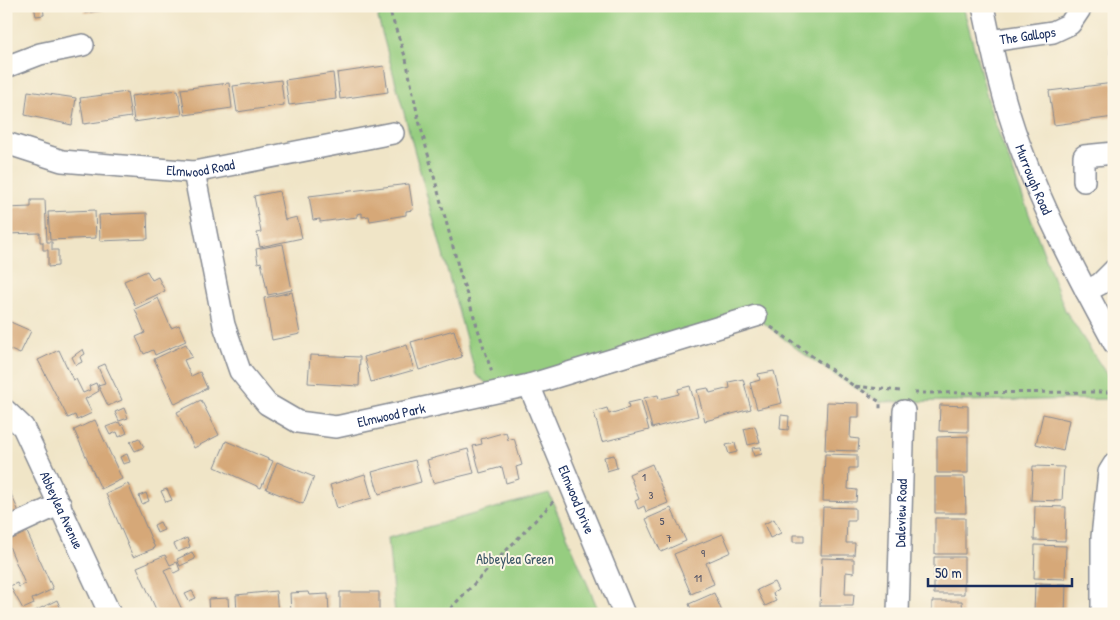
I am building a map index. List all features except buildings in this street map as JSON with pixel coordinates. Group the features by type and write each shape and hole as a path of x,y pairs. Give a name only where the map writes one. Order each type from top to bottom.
{"street":[{"name":"Murrough Road","path":"983,6 996,68 1020,146 1055,228 1114,342"},
{"name":"The Gallops","path":"990,41 1053,32 1070,24 1082,6"},
{"path":"6,67 40,54 83,45"},
{"name":"Elmwood Road","path":"6,143 62,161 194,172 393,133"},
{"path":"1084,181 1084,156 1114,154"},
{"name":"Elmwood Park","path":"194,172 224,325 240,371 267,404 298,422 336,427 529,385 756,316"},
{"path":"1086,290 1100,284 1114,270"},
{"name":"Elmwood Drive","path":"529,385 624,614"},
{"name":"Abbeylea Avenue","path":"6,411 23,427 110,614"},
{"name":"Daleview Road","path":"898,614 904,411"},
{"path":"1102,614 1102,537 1109,472 1114,464"},
{"path":"6,529 60,504"}],"path":[{"path":"388,6 406,59 418,117 460,273 498,392"},
{"path":"756,316 854,386 880,402 880,409"},
{"path":"854,386 881,387 917,394 1114,392"},
{"path":"445,614 553,502 574,495"}],"green space":[{"path":"384,6 963,6 992,115 1065,310 1114,386 1114,399 880,402 842,380 801,352 756,317 498,392 476,375 378,18"},
{"name":"Abbeylea Green","path":"549,493 600,614 395,614 388,538"}]}
